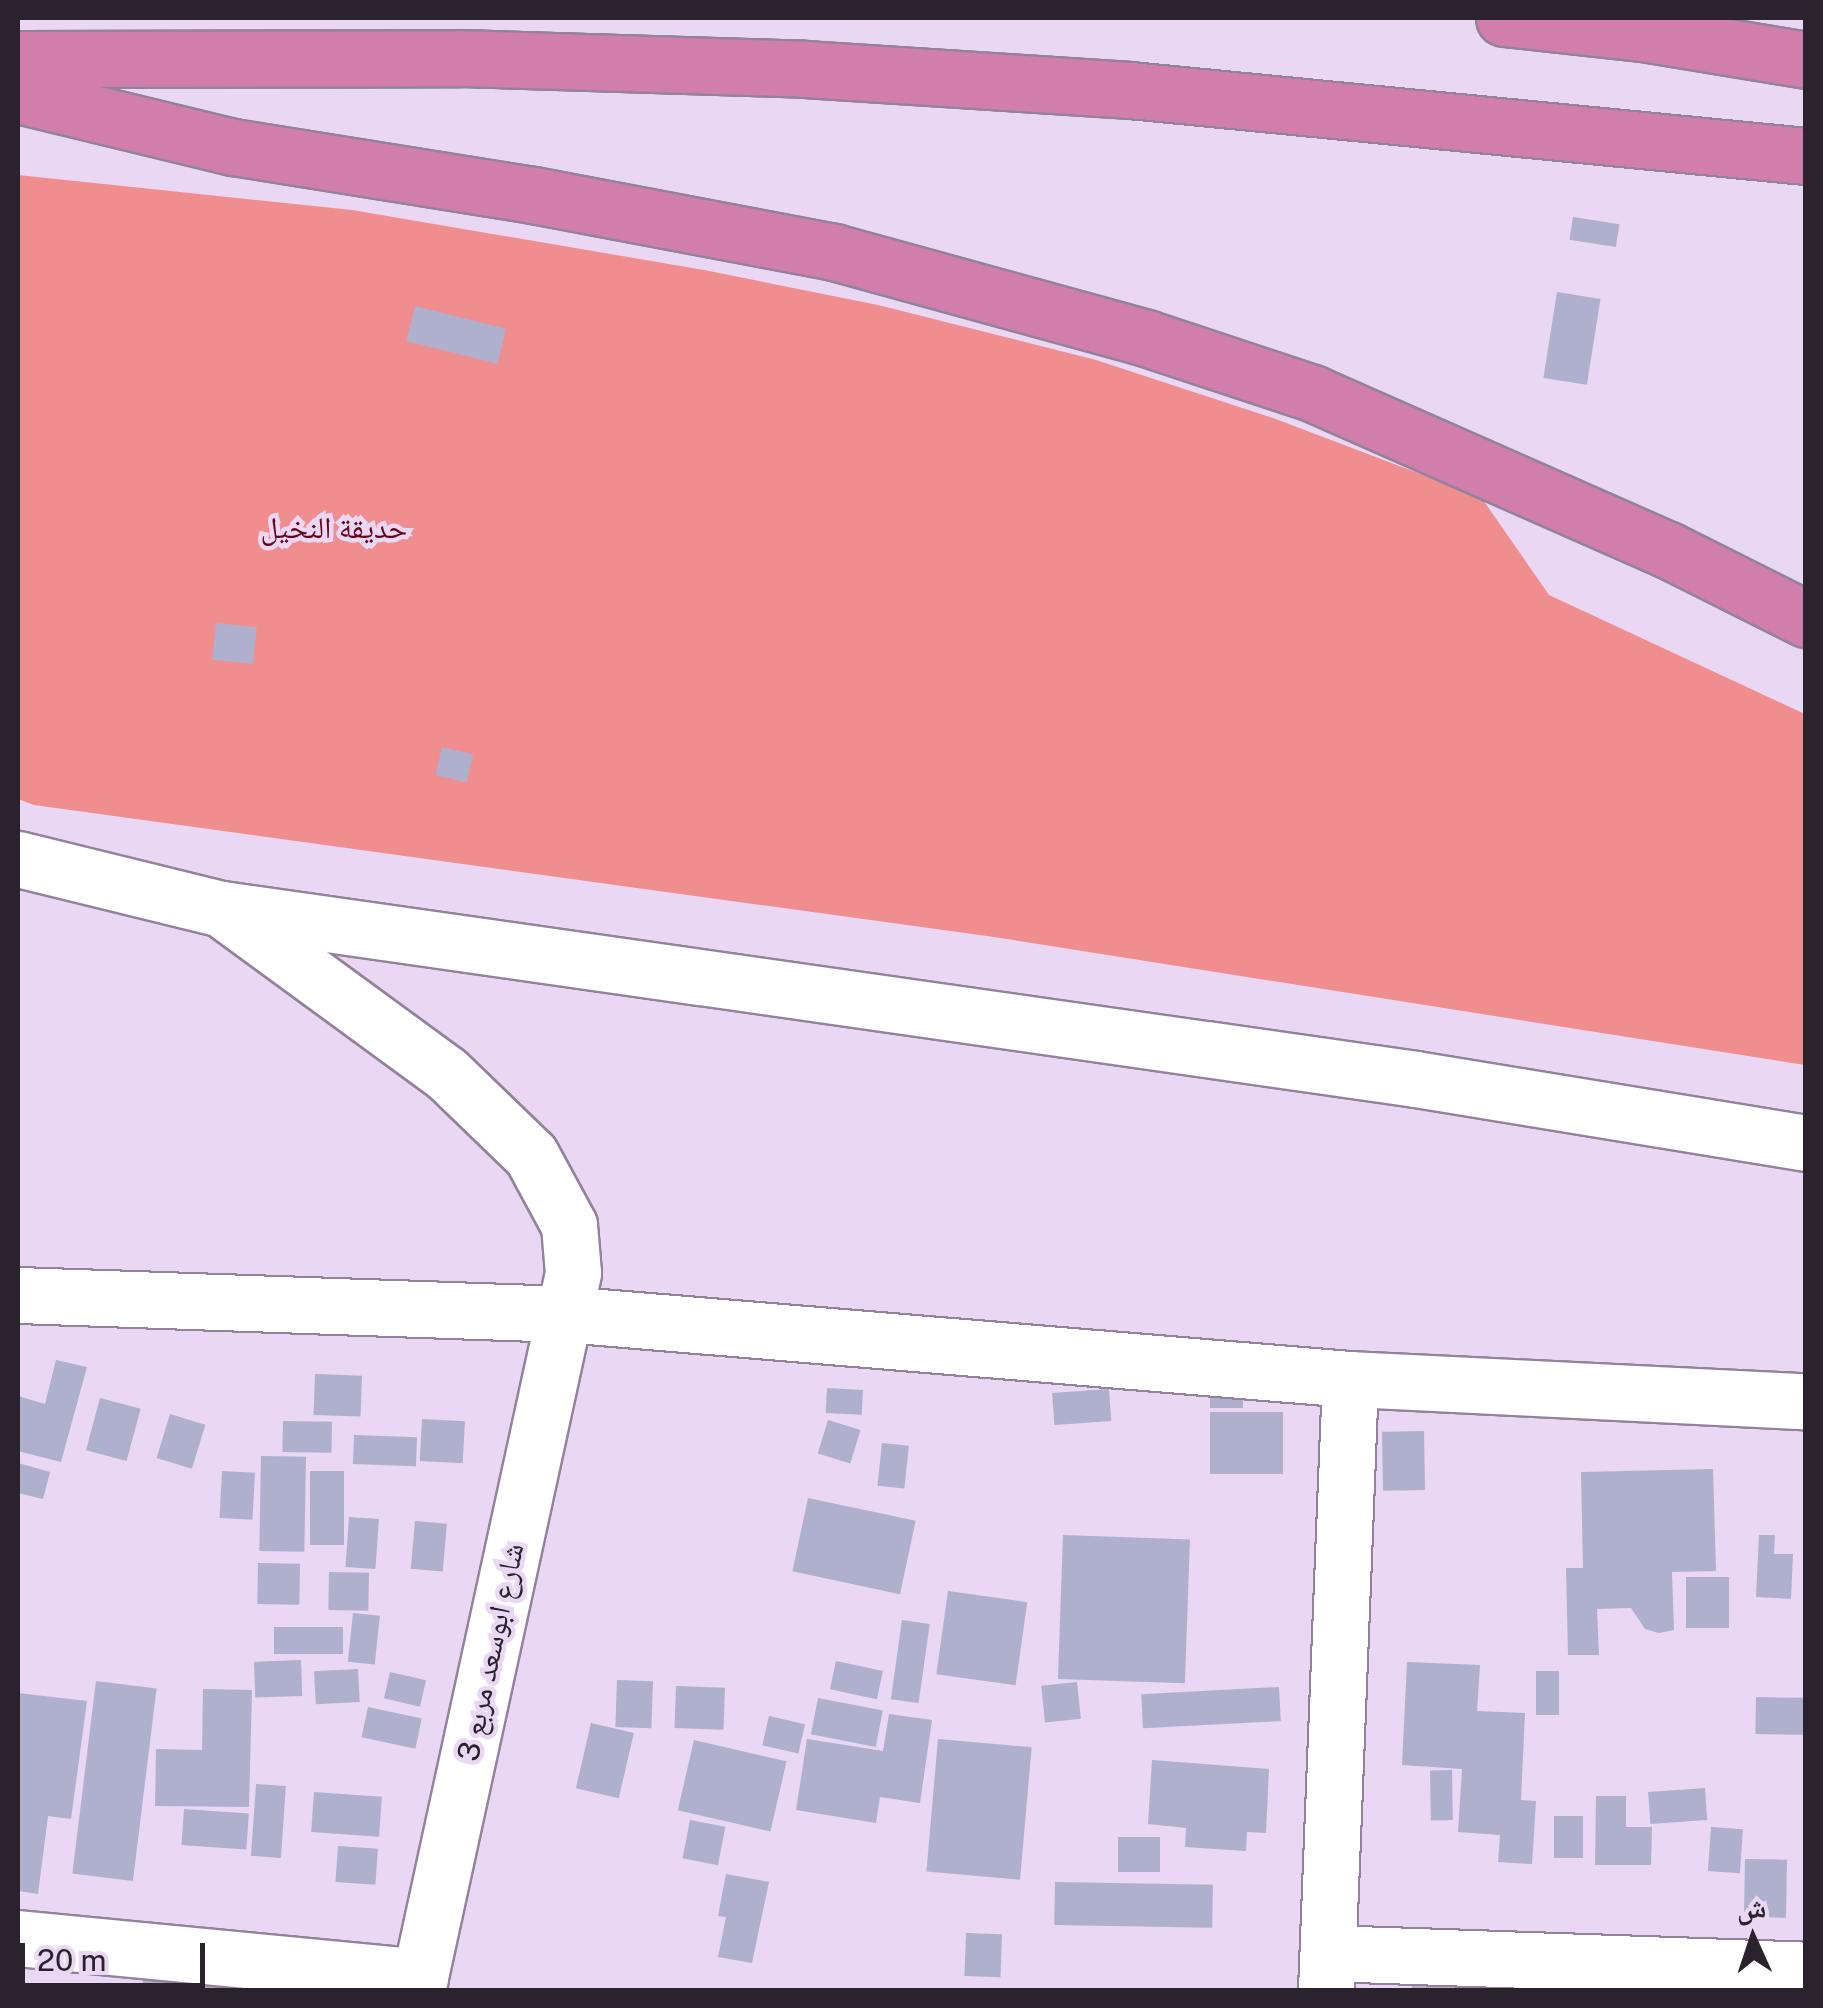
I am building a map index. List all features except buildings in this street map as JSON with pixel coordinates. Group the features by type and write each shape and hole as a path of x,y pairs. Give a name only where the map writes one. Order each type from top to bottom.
{"highway":[{"path":"1504,18 1643,33 1806,60"},
{"path":"18,58 462,58 805,70 1130,90 1806,156"},
{"path":"18,95 233,147 533,195 834,252 1146,338 1312,393 1668,550 1806,620"}],"street":[{"path":"18,859 222,910 1416,1079 1806,1143"},
{"name":"شارع ابوسعد مربع 3","path":"222,910 446,1073 532,1155 569,1225 574,1273 419,1984"},
{"path":"18,1296 564,1314 1350,1379 1806,1400"},
{"path":"1350,1379 1327,1972 1806,1970"},
{"path":"18,1938 419,1984"}],"green space":[{"name":"حديقة النخيل","path":"18,175 352,210 704,270 878,305 1096,360 1273,418 1481,497 1549,595 1805,714 1805,1065 994,937 34,805 18,799"}]}
